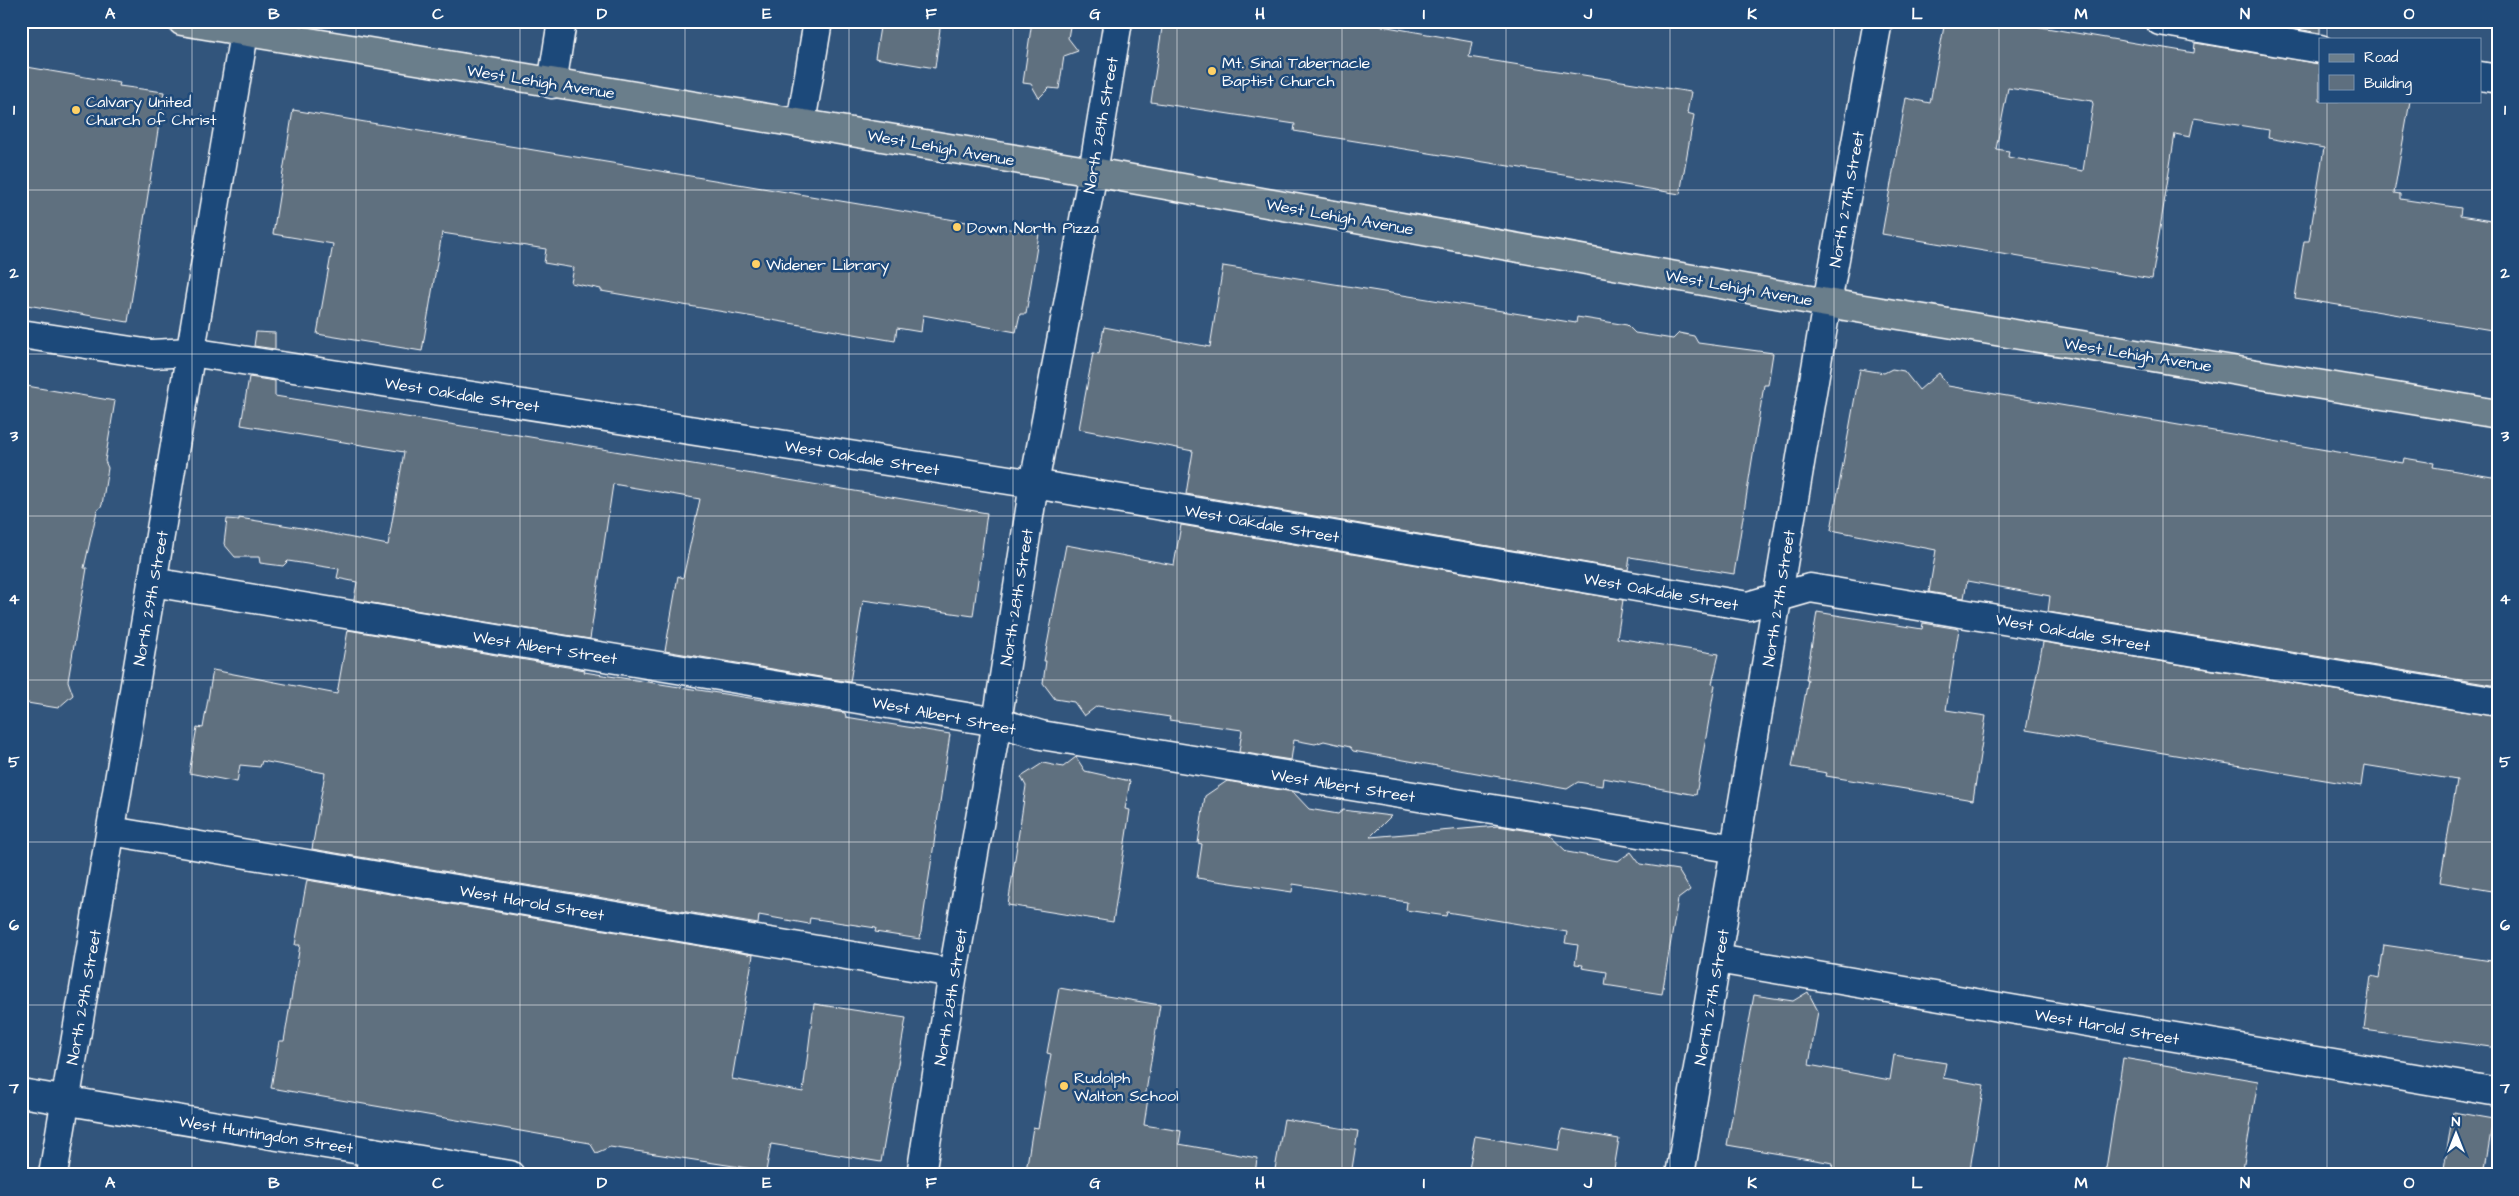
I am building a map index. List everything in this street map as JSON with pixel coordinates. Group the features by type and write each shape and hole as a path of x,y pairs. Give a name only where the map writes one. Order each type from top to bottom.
{"main road":[{"name":"West Lehigh Avenue","path":"182,21 245,26 552,84 1093,172 1827,303 2498,414"}],"street":[{"path":"552,84 562,21"},
{"path":"801,123 818,21"},
{"name":"North 28th Street","path":"921,1175 953,973 997,722 1034,484 1093,172 1118,21"},
{"name":"North 27th Street","path":"1680,1175 1827,303 1878,21"},
{"path":"2160,21 2319,48"},
{"name":"North 29th Street","path":"53,1175 245,26"},
{"path":"2482,76 2498,79"},
{"name":"West Oakdale Street","path":"21,334 151,354 191,352 1034,484 1748,606 1810,588 2498,702"},
{"name":"West Albert Street","path":"152,582 997,722 1041,735 1736,849"},
{"name":"West Harold Street","path":"110,831 953,973"},
{"name":"West Harold Street","path":"1717,960 2498,1092"},
{"name":"West Huntingdon Street","path":"21,1093 65,1100 372,1163 510,1175"}],"building":[{"path":"881,21 941,21 935,68 875,58"},
{"path":"1032,21 1071,21 1068,38 1078,51 1064,56 1059,89 1049,88 1039,98 1031,84 1023,83"},
{"path":"1163,21 1354,21 1472,42 1469,57 1691,92 1687,113 1694,115 1680,194 1294,131 1295,124 1151,102"},
{"path":"1945,21 2005,21 2194,53 2195,43 2319,64 2319,102 2410,102 2394,193 2400,194 2400,199 2461,208 2460,216 2498,222 2498,331 2295,298 2304,241 2309,241 2324,148 2268,138 2269,130 2194,118 2190,137 2175,134 2152,279 1882,234 1906,98 1930,103","holes":["2008,88 2092,101 2083,171 2008,157 2009,151 1996,149"]},
{"path":"2252,21 2320,21 2320,33"},
{"path":"21,66 120,83 119,86 164,92 128,322 21,304"},
{"path":"293,110 1039,234 1026,314 1020,314 1016,332 923,315 921,332 897,328 895,341 601,291 601,289 571,283 574,268 544,263 546,249 442,233 422,351 317,334 333,244 273,234"},
{"path":"1223,266 1576,323 1577,317 1627,325 1635,333 1673,339 1679,333 1694,336 1698,343 1773,353 1768,385 1764,385 1734,574 1630,557 1628,570 1186,494 1193,451 1079,429 1093,353 1099,354 1104,327 1210,347"},
{"path":"256,332 275,333 275,349 254,346"},
{"path":"1860,369 1884,373 1892,369 1904,371 1919,390 1939,373 1948,386 2403,463 2404,458 2434,463 2433,467 2498,478 2498,686 2048,612 2050,596 1967,581 1964,598 1929,592 1936,550 1831,530"},
{"path":"249,377 275,381 275,396 987,513 973,616 863,600 850,682 665,651 678,576 683,578 700,499 613,484 590,639 354,600 357,582 337,578 339,569 288,561 283,566 260,563 259,557 235,557 224,544 227,519 239,520 239,518 302,528 388,545 404,452 241,425"},
{"path":"21,385 115,401 105,461 108,468 102,505 97,511 84,568 87,568 68,681 73,695 58,708 21,702"},
{"path":"1181,525 1623,600 1617,638 1719,654 1712,684 1715,685 1696,795 1603,778 1602,786 1578,782 1567,789 1353,751 1350,747 1324,741 1315,744 1294,740 1291,760 1239,752 1242,730 1169,720 1170,717 1097,706 1084,716 1074,702 1055,699 1043,683 1046,661 1044,661 1066,545 1174,565"},
{"path":"1817,612 1922,629 1923,623 1959,629 1946,710 1986,716 1973,800 1826,776 1827,773 1792,767 1808,680 1806,680"},
{"path":"348,630 585,670 584,672 845,713 846,717 950,734 920,939 875,932 876,928 810,918 809,924 759,915 758,924 312,849 325,773 262,761 260,767 240,765 237,782 189,773 197,727 203,728 213,670 337,694"},
{"path":"2043,642 2498,717 2498,892 2440,882 2457,780 2364,765 2361,786 2026,730"},
{"path":"1076,757 1085,771 1130,781 1125,809 1130,810 1113,922 1008,905 1026,786 1021,777 1043,763 1063,767"},
{"path":"1227,781 1293,792 1309,809 1338,814 1343,810 1391,816 1370,837 1498,826 1548,834 1567,852 1618,861 1631,852 1640,864 1678,870 1690,890 1678,899 1662,994 1605,985 1607,972 1582,968 1583,965 1575,964 1578,945 1565,943 1567,932 1447,912 1446,916 1406,910 1407,902 1293,884 1292,892 1197,878 1202,844 1198,843 1205,796"},
{"path":"307,880 753,955 732,1079 803,1092 814,1004 906,1018 881,1162 771,1144 766,1171 610,1147 596,1153 590,1143 271,1088 279,1041 284,1041 300,945 295,945"},
{"path":"2384,945 2498,962 2498,1048 2364,1030 2371,976 2379,978"},
{"name":"Rudolph Walton School","path":"1059,988 1160,1005 1145,1098 1148,1098 1144,1125 1181,1131 1179,1144 1257,1158 1255,1175 1031,1175 1032,1172 1026,1171 1033,1127 1038,1128 1051,1054 1047,1053"},
{"path":"1808,992 1818,1011 1809,1065 1890,1080 1894,1055 1946,1063 1943,1078 1984,1085 1969,1175 1831,1175 1833,1163 1727,1145 1754,995 1793,1001"},
{"path":"2123,1058 2258,1081 2242,1175 2105,1175"},
{"path":"2453,1112 2493,1119 2484,1175 2443,1175"},
{"path":"1284,1119 1358,1131 1351,1175 1274,1175"},
{"path":"1562,1129 1619,1139 1613,1175 1468,1175 1475,1136 1558,1150"}],"place":[{"name":"Mt. Sinai Tabernacle Baptist Church","path":"1212,71"},
{"name":"Calvary United Church of Christ","path":"76,110"},
{"name":"Down North Pizza","path":"957,227"},
{"name":"Widener Library","path":"756,264"},
{"name":"Rudolph Walton School","path":"1064,1086"}]}
